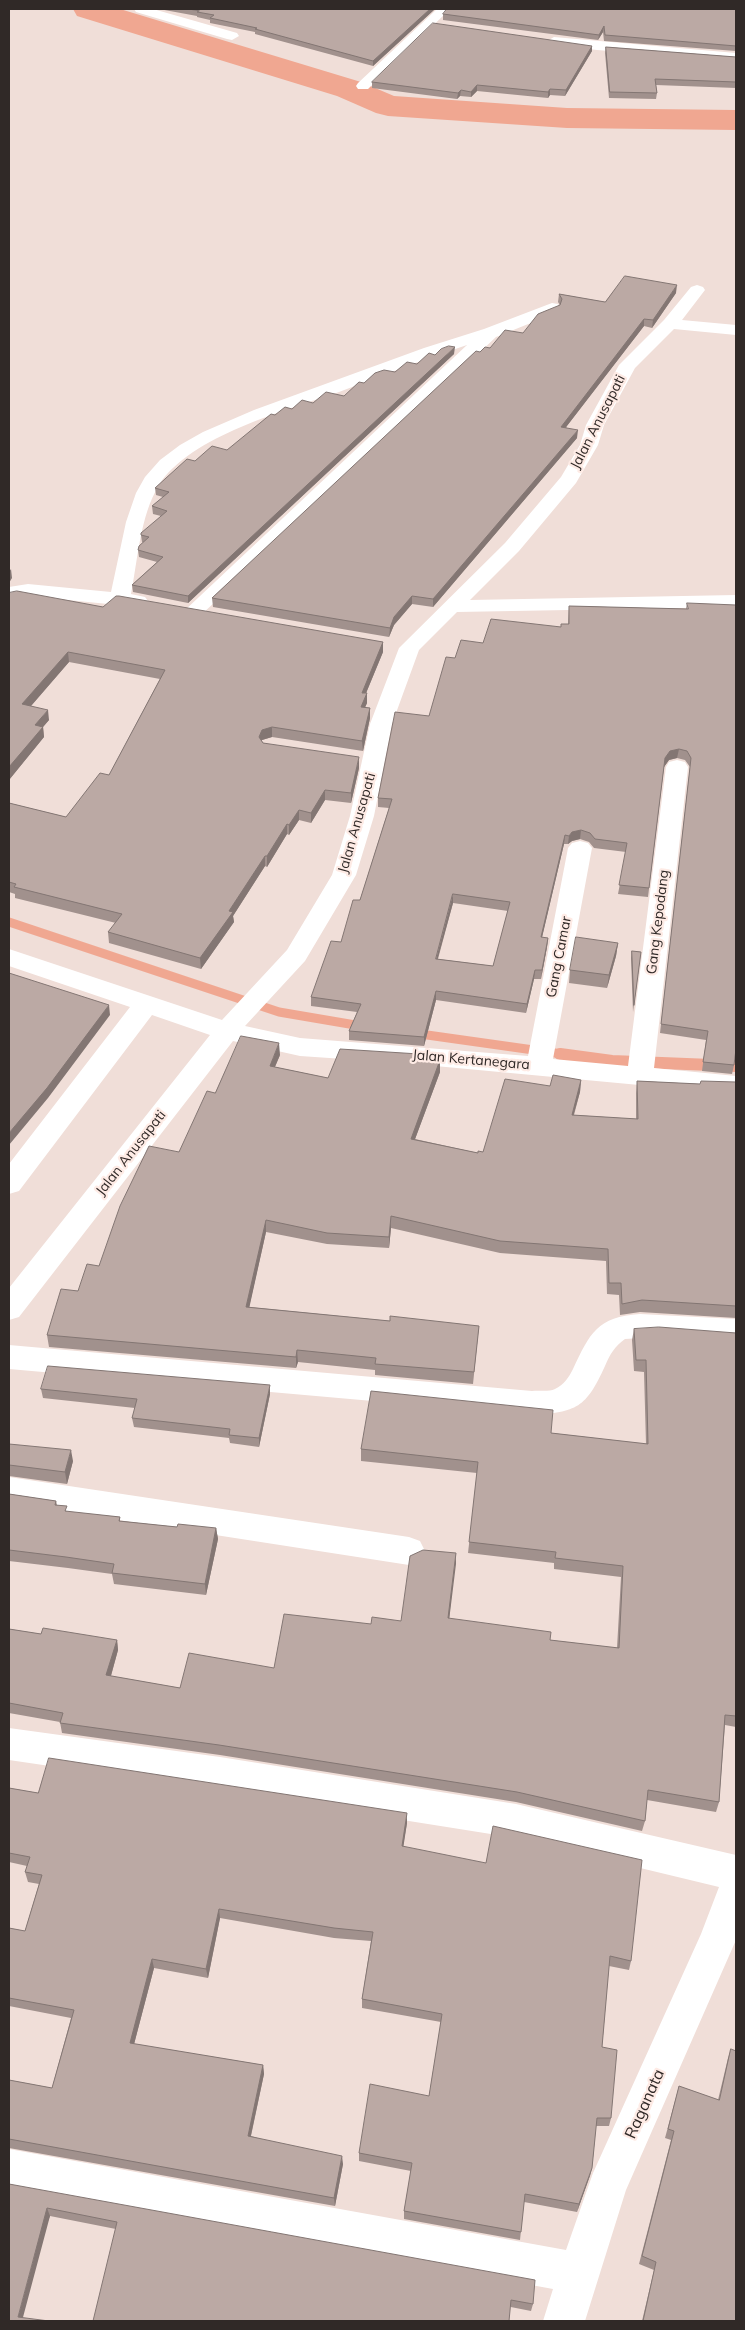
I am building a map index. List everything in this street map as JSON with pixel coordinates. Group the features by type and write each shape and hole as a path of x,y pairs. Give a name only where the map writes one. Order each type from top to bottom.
{"street":[{"path":"140,9 232,36"},
{"path":"363,86 444,9"},
{"path":"429,23 448,26"},
{"path":"537,38 597,46 736,57"},
{"name":"Jalan Anusapati","path":"9,1309 232,1024 280,974 311,932 344,875 362,816 365,759 381,724 400,646 453,606 512,547 569,479 589,445 595,425 628,365 670,324 697,290"},
{"path":"120,598 141,502 152,481 169,462 184,451 229,427 447,345 490,333 552,308"},
{"path":"670,324 736,330"},
{"path":"9,596 17,591 28,590 120,598 184,610 490,333"},
{"path":"453,606 736,601"},
{"name":"Gang Kepodang","path":"641,1066 677,767"},
{"name":"Gang Camar","path":"540,1058 580,848"},
{"name":"Jalan Kertanegara","path":"9,957 147,1003 232,1024 300,1047 540,1058 641,1066 736,1084"},
{"path":"9,1184 147,1003"},
{"path":"9,1357 532,1403 561,1401 574,1394 603,1340 618,1329 635,1326 736,1331"},
{"path":"9,1490 409,1550"},
{"path":"9,1744 230,1776 516,1821 736,1873"},
{"name":"Raganata","path":"564,2321 607,2187 717,1941 736,1890"},
{"path":"9,2169 580,2273"}],"building":[{"path":"189,9 430,9 373,61 255,29 257,28 210,18 214,15"},
{"path":"447,9 736,9 736,46 605,35 604,26 599,35 443,14"},
{"path":"433,23 592,46 566,90 550,89 548,92 477,85 471,92 461,90 458,93 372,82"},
{"path":"606,47 736,57 736,82 655,79 657,93 610,92"},
{"path":"625,276 677,285 653,320 644,319 561,427 578,430 433,599 412,596 394,617 390,628 212,598 476,351 480,352 485,347 490,348 505,330 523,333 538,314 560,305 562,299 559,294 605,302"},
{"path":"449,346 455,347 188,596 132,585 163,557 138,550 139,546 149,537 141,535 141,533 167,511 152,506 169,492 155,488 187,459 195,461 212,446 227,450 271,414 275,415 285,407 292,409 302,400 313,403 326,392 344,396 359,382 364,383 375,373 384,370 395,372 407,362 417,364 429,353 435,355 441,349"},
{"path":"17,591 103,607 116,596 119,596 383,642 362,693 367,693 361,707 370,708 362,741 272,727 262,730 259,737 263,743 359,757 351,793 325,790 311,813 299,810 289,825 287,824 267,856 265,856 229,911 233,912 200,958 108,932 122,914 14,887 16,884 9,882 9,803 66,817 100,773 109,775 165,670 68,652 22,704 48,710 35,725 43,727 9,767 9,593"},
{"path":"687,603 736,605 736,1049 734,1065 703,1062 708,1031 661,1024 691,758 687,751 679,749 670,751 665,758 649,888 619,885 627,843 595,839 590,833 581,830 572,832 569,836 565,835 541,937 548,938 542,970 535,970 527,1004 436,991 424,1037 349,1031 361,1004 311,997 331,941 341,942 353,900 360,900 392,799 378,798 395,712 429,716 446,657 455,658 461,640 483,643 491,619 561,627 561,624 569,624 569,606 688,609","holes":["453,894 510,902 493,966 436,959"]},
{"path":"576,937 618,943 609,975 570,970"},
{"path":"632,951 641,952 634,1005"},
{"path":"9,973 109,1005 47,1088 9,1133"},
{"path":"241,1036 279,1043 270,1066 328,1078 340,1049 419,1054 419,1056 440,1060 411,1139 478,1153 478,1151 483,1152 505,1079 550,1086 553,1075 581,1080 572,1115 638,1119 637,1081 700,1084 701,1081 736,1082 736,1306 642,1300 622,1304 621,1283 609,1283 608,1249 500,1241 391,1216 389,1237 327,1233 266,1220 246,1307 390,1321 390,1316 479,1326 474,1372 375,1364 376,1358 297,1350 296,1357 47,1335 61,1289 78,1291 87,1264 99,1266 120,1206 149,1146 179,1152 207,1091 215,1093"},
{"path":"659,1327 736,1333 736,1716 725,1715 719,1802 648,1790 645,1821 517,1792 219,1745 60,1723 63,1713 9,1703 9,1629 41,1634 43,1628 117,1640 106,1675 180,1688 189,1653 274,1668 284,1614 371,1624 372,1617 401,1621 410,1556 423,1550 456,1553 448,1618 551,1632 550,1640 619,1648 623,1566 555,1558 556,1552 469,1542 478,1462 361,1449 371,1391 553,1410 551,1433 648,1444 646,1360 636,1360 634,1329"},
{"path":"48,1366 270,1385 259,1438 229,1435 230,1429 132,1418 137,1399 41,1389"},
{"path":"9,1444 71,1450 65,1472 9,1465"},
{"path":"9,1494 56,1501 55,1505 67,1506 65,1511 120,1517 119,1521 177,1527 178,1524 216,1528 205,1584 112,1573 114,1564 9,1550"},
{"path":"49,1758 407,1813 402,1846 486,1863 493,1826 642,1860 631,1961 610,1956 602,2047 617,2050 611,2118 597,2118 592,2168 579,2204 525,2194 521,2232 404,2211 412,2163 359,2153 370,2084 429,2096 442,2014 362,1999 373,1932 334,1928 219,1909 206,1969 152,1959 130,2043 263,2065 248,2136 342,2156 334,2198 9,2139 9,2080 52,2088 74,2010 9,1998 9,1928 25,1931 42,1875 25,1872 30,1857 9,1853 9,1788 38,1793"},
{"path":"731,2049 736,2051 736,2321 643,2321 656,2262 642,2256 674,2131 668,2129 679,2086 719,2100"},
{"path":"9,2184 535,2280 533,2304 511,2300 509,2321 93,2321 117,2222 47,2208 18,2317 49,2321 9,2321"}],"waterway":[{"path":"88,9 349,89 388,106 567,118 736,120"},
{"path":"9,922 279,1012 367,1027"},
{"path":"413,1033 569,1055"},
{"path":"560,1054 612,1061 736,1066"}]}
